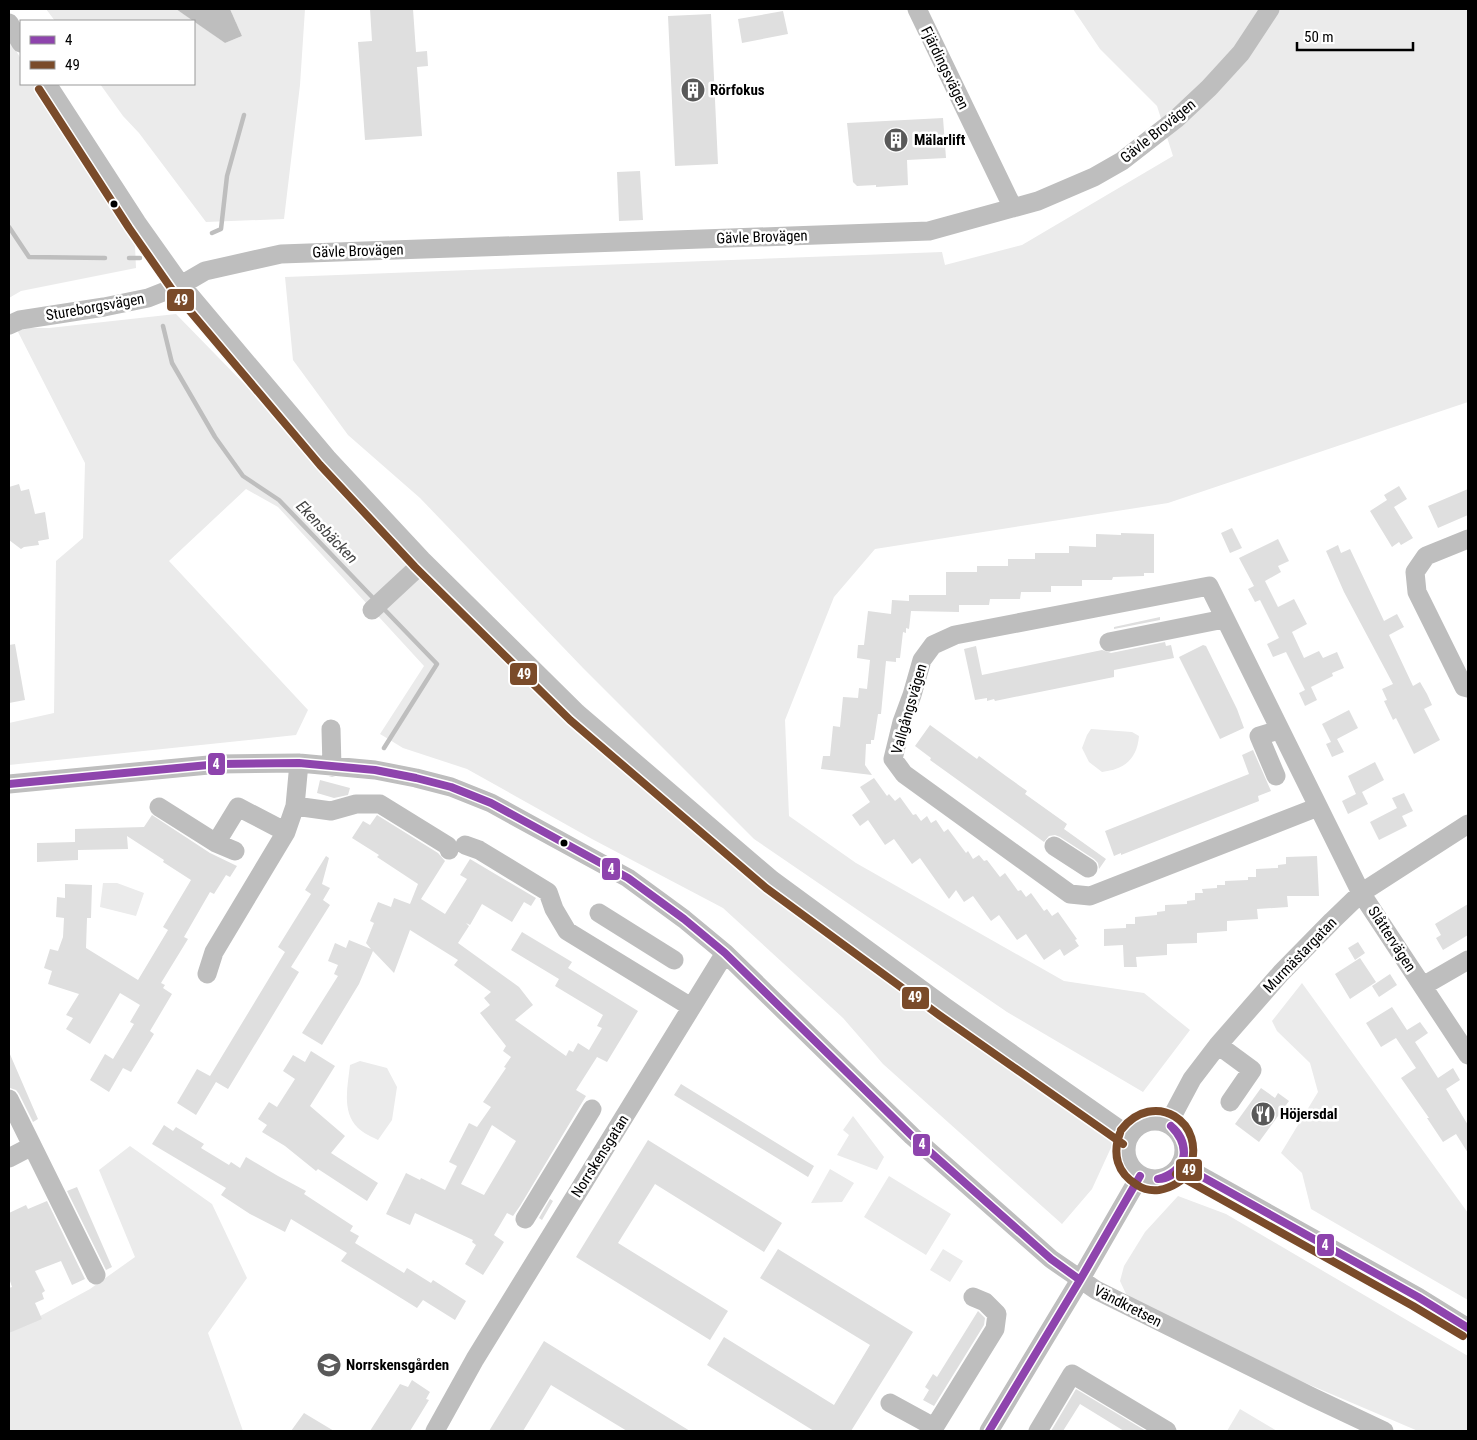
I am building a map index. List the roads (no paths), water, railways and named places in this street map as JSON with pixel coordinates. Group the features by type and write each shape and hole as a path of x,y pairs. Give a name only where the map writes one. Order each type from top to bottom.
{"street":[{"name":"Fjärdingsvägen","path":"917,9 1013,208"},
{"name":"Gävle Brovägen","path":"181,285 205,272 281,254 929,231 1038,201 1094,177 1122,161 1176,119 1209,88 1240,54 1270,9"},
{"path":"9,23 20,41"},
{"path":"48,85 181,285 328,458 422,560 577,713 772,880 945,1007 1129,1136"},
{"name":"Stureborgsvägen","path":"9,325 20,320 148,298 181,285"},
{"path":"1468,539 1426,556 1414,572 1417,592 1464,687 1468,688"},
{"path":"372,610 414,571 422,560"},
{"name":"Vallgångsvägen","path":"1318,807 1090,896 1070,894 904,774 893,759 902,722 922,660 933,645 955,634 1209,586 1361,893"},
{"path":"1109,642 1224,619"},
{"path":"331,729 332,767"},
{"path":"1276,776 1259,736 1280,730"},
{"path":"206,974 214,952 286,832 295,806 299,763"},
{"name":"Vändkretsen","path":"9,784 219,764 299,763 375,770 416,778 451,787 492,803 628,878 684,919 725,953 912,1136 1051,1259 1080,1280 1312,1397 1384,1431"},
{"path":"295,806 331,811 356,804 380,804 448,846 479,850 548,892 554,908 567,931 691,1007"},
{"path":"160,807 216,842 235,851"},
{"path":"216,842 238,807 286,832"},
{"name":"Murmästargatan","path":"1168,1124 1192,1079 1218,1045 1280,973 1361,893 1468,824"},
{"path":"1052,881 1062,851 1088,868"},
{"name":"Slåttervägen","path":"1361,893 1468,1055"},
{"path":"599,913 674,960"},
{"path":"624,967 641,940"},
{"name":"Norrskensgatan","path":"435,1431 475,1359 725,953"},
{"name":"Slåttervägen","path":"1422,986 1468,960"},
{"path":"1218,1045 1252,1070 1230,1102"},
{"path":"9,1099 96,1275"},
{"path":"525,1218 592,1109"},
{"path":"1160,1121 1168,1124 1182,1138 1184,1156 1181,1165 1175,1172 1158,1180 1140,1176 1128,1163 1125,1154 1129,1136 1142,1123 1160,1121"},
{"path":"9,1158 32,1146"},
{"path":"1181,1165 1418,1297 1468,1328"},
{"path":"555,1169 582,1186"},
{"path":"989,1431 1140,1176"},
{"path":"890,1403 933,1429 995,1330 997,1314 985,1302 973,1297"},
{"path":"1038,1431 1072,1374 1167,1431"}],"waterway":[{"name":"Ekensbäcken","path":"212,233 221,229 227,176 244,115"},
{"path":"9,227 29,257 105,258"},
{"path":"129,258 140,258"},
{"name":"Ekensbäcken","path":"163,326 172,363 215,437 243,476 279,500 375,600"},
{"name":"Ekensbäcken","path":"382,607 437,664 384,748"}],"place":[{"name":"Rörfokus","path":"693,90"},
{"name":"Mälarlift","path":"896,140"},
{"name":"Höjersdal","path":"1263,1114"},
{"name":"Norrskensgården","path":"329,1365"}]}
